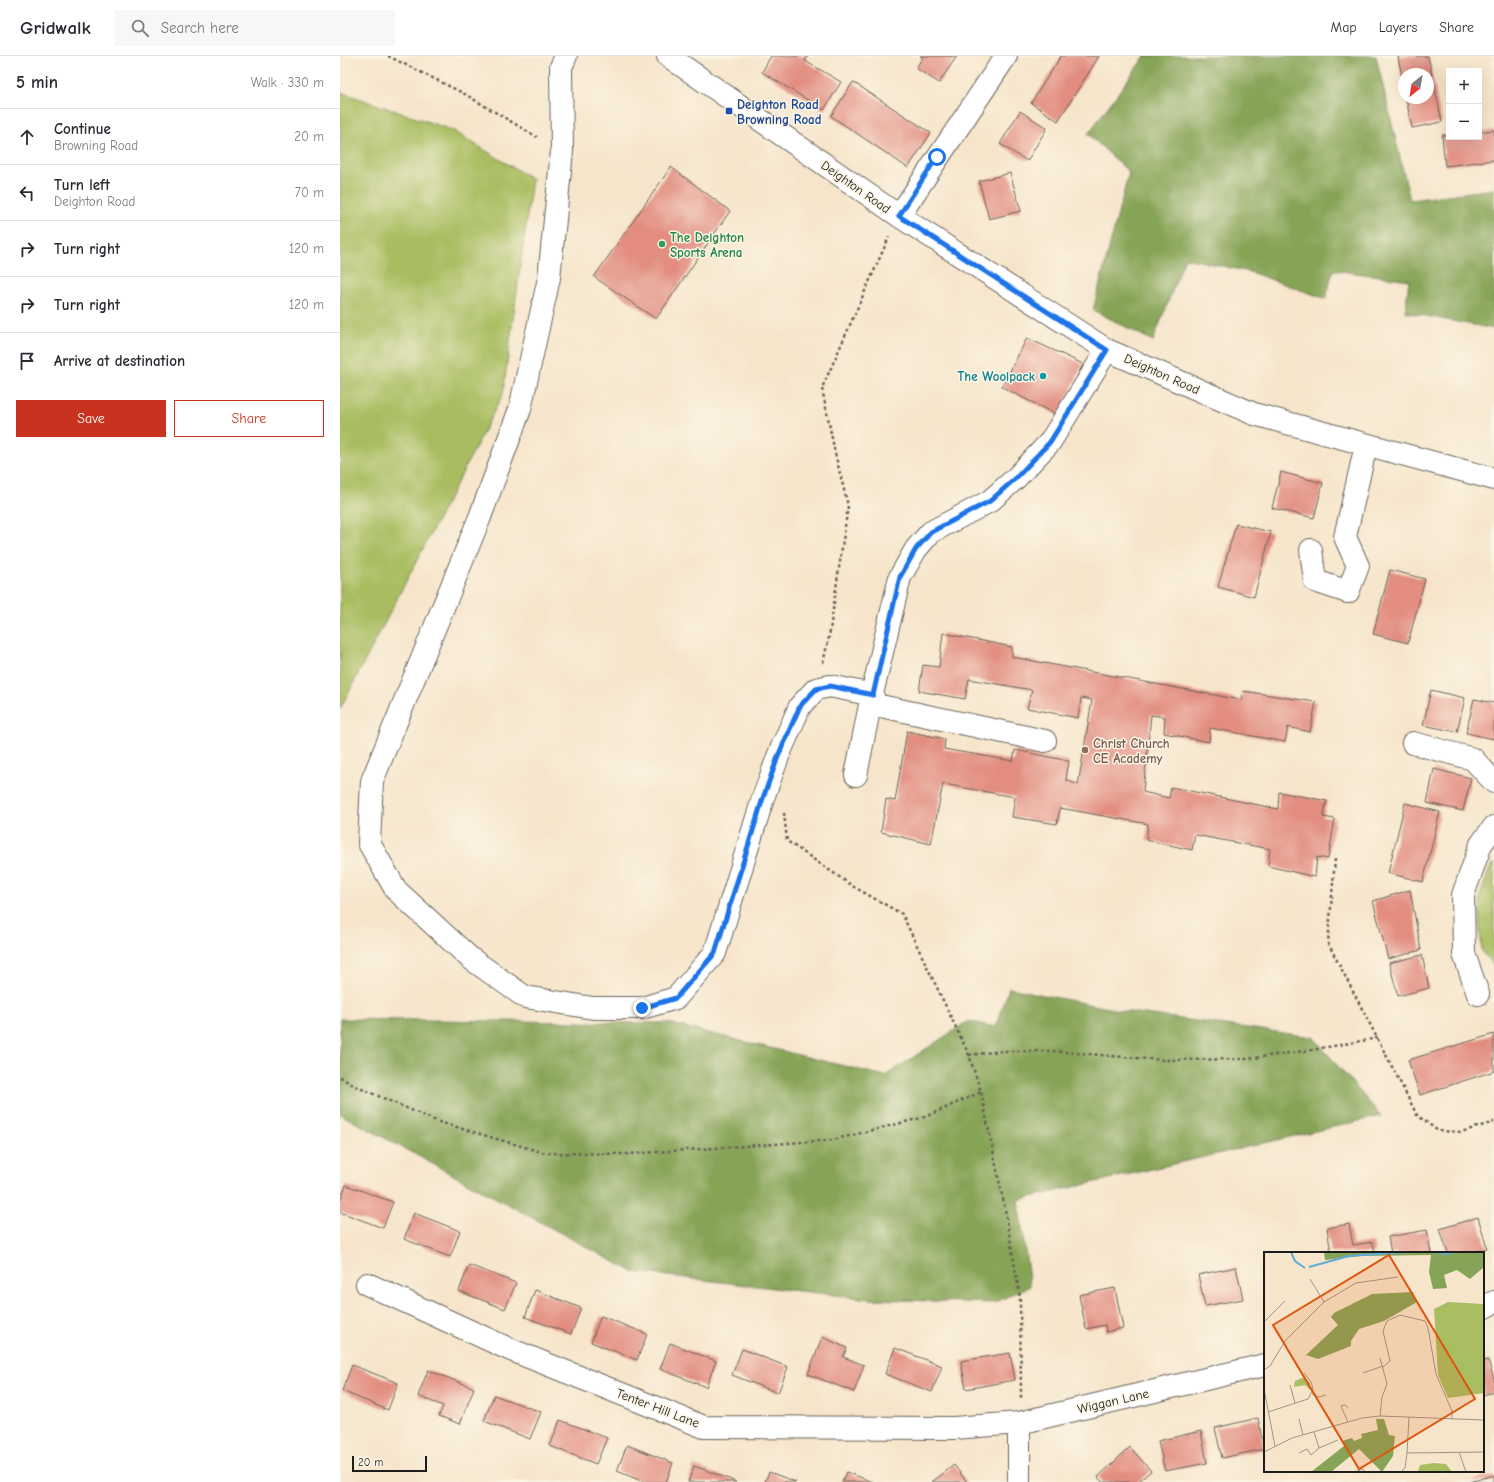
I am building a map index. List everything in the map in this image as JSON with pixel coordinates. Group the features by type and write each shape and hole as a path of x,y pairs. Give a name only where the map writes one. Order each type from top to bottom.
{"street":[{"path":"566,56 561,67 562,151 549,278 520,409 477,524 372,781 369,843 396,890 470,958 525,997 593,1008 642,1008 676,998 715,953 763,798 779,754 800,706 816,689 830,686 872,700 1046,741"},
{"name":"Deighton Road","path":"668,56 899,216 1107,350 1254,414 1366,446 1494,479"},
{"path":"899,216 1006,56"},
{"path":"856,776 900,577 916,549 931,532 990,501 1016,478 1050,442 1107,350"},
{"path":"1311,550 1315,582 1348,592 1358,566 1345,537 1366,446"},
{"path":"1413,743 1473,759 1494,782"},
{"path":"1478,994 1464,954 1463,895 1482,844 1494,827"},
{"name":"Tenter Hill Lane","path":"367,1284 508,1350 704,1426 954,1428 1019,1423"},
{"path":"1484,1307 1494,1302"},
{"name":"Wiggan Lane","path":"1019,1423 1264,1365"},
{"path":"1019,1423 1019,1482"}],"path":[{"path":"388,56 463,93 562,151"},
{"path":"822,388 899,216"},
{"path":"1335,859 1328,943 1417,1115 1438,1131 1461,1132 1494,1122"},
{"path":"969,1055 1002,1051 1053,1051 1162,1060 1247,1059 1312,1050 1378,1038"},
{"path":"340,1077 355,1086 439,1122 546,1153 628,1154 833,1140 925,1117 981,1092 1005,1209 1020,1297 1021,1400 1019,1423"}],"green space":[{"path":"1145,56 1376,56 1410,200 1494,189 1494,329 1405,312 1409,280 1333,270 1326,299 1250,272 1185,258 1153,341 1093,310 1129,172 1088,134"},
{"path":"340,92 452,130 532,179 503,394 340,709"},
{"path":"1494,863 1493,965 1482,952 1480,932 1480,896 1489,870"},
{"path":"1009,988 1123,1011 1313,1037 1381,1116 1018,1200 1030,1286 994,1303 869,1299 633,1272 340,1114 340,1019 668,1023 885,1076 968,1021 996,1027"}],"building":[{"path":"771,56 808,56 805,61 841,82 824,110 762,72"},
{"path":"920,56 957,56 939,83 916,68 923,57"},
{"path":"1061,56 1099,56 1058,121 1031,103"},
{"path":"1398,56 1428,56 1431,68 1400,68"},
{"path":"853,82 931,133 908,168 831,116"},
{"path":"1434,84 1442,122 1412,128 1407,104 1434,104"},
{"path":"1020,111 1047,128 1027,161 1000,144"},
{"path":"1494,130 1494,160 1445,166 1442,135 1446,135 1446,140 1482,140 1482,132"},
{"name":"The Deighton Sports Arena","path":"671,167 730,211 656,319 594,277"},
{"path":"1010,173 1021,211 989,219 979,181"},
{"name":"The Woolpack","path":"1027,338 1083,364 1059,416 1002,387"},
{"path":"1281,472 1323,483 1314,518 1272,508"},
{"path":"1236,524 1271,532 1254,597 1218,587"},
{"path":"1390,570 1425,579 1408,643 1373,634"},
{"path":"943,633 1012,647 1012,657 1241,700 1243,691 1316,702 1310,732 1288,727 1285,742 1210,728 1209,742 1164,733 1165,717 1151,715 1143,792 1169,798 1171,787 1278,809 1279,792 1327,801 1323,817 1335,819 1328,859 1317,857 1315,877 1268,866 1270,849 1195,835 1192,850 1146,840 1148,824 1060,808 1057,824 1012,817 1015,797 943,784 931,844 881,832 886,799 895,801 907,731 945,739 944,749 1013,761 1015,750 1069,761 1066,780 1078,785 1092,700 1081,698 1078,718 1027,708 1032,690 969,679 965,699 919,691 923,665 939,667"},
{"path":"1431,690 1465,698 1457,732 1423,725"},
{"path":"1474,699 1494,703 1494,739 1466,733"},
{"path":"1434,769 1471,778 1463,811 1427,803"},
{"path":"1405,803 1440,812 1423,882 1388,873"},
{"path":"1410,890 1421,950 1388,959 1373,901"},
{"path":"1422,955 1429,988 1398,996 1389,963"},
{"path":"1494,1034 1494,1071 1420,1095 1408,1060"},
{"path":"346,1185 393,1202 383,1228 340,1212 340,1201"},
{"path":"414,1213 460,1231 450,1257 404,1239"},
{"path":"1478,1217 1487,1248 1474,1252 1448,1252 1440,1229"},
{"path":"1349,1224 1353,1245 1373,1242 1375,1252 1331,1252 1327,1228"},
{"path":"1427,1230 1431,1252 1391,1252 1388,1237"},
{"path":"469,1265 516,1283 505,1309 459,1291"},
{"path":"1236,1267 1243,1299 1205,1306 1198,1275"},
{"path":"1115,1288 1123,1328 1106,1332 1105,1325 1086,1329 1079,1295"},
{"path":"535,1290 581,1308 571,1334 525,1317"},
{"path":"601,1316 647,1334 637,1360 591,1342"},
{"path":"822,1337 847,1348 843,1357 864,1365 854,1392 808,1374"},
{"path":"670,1343 716,1361 706,1387 660,1369"},
{"path":"895,1348 942,1366 932,1392 885,1374"},
{"path":"742,1349 788,1367 778,1393 732,1375"},
{"path":"1010,1353 1015,1380 966,1389 961,1361"},
{"path":"1488,1360 1494,1379 1494,1392 1484,1395 1484,1362"},
{"path":"352,1365 398,1383 388,1410 342,1391"},
{"path":"428,1370 474,1388 460,1424 439,1416 443,1406 418,1396"},
{"path":"494,1395 541,1412 530,1439 484,1421"},
{"path":"1258,1418 1264,1449 1222,1458 1215,1428"},
{"path":"560,1420 607,1438 596,1464 550,1446"},
{"path":"1201,1431 1207,1463 1165,1471 1158,1441"},
{"path":"627,1445 673,1463 666,1482 644,1482 617,1471"},
{"path":"1130,1447 1151,1471 1138,1482 1102,1482 1098,1477"},
{"path":"954,1465 967,1482 932,1482"},
{"path":"694,1466 719,1475 736,1482 688,1482"},
{"path":"769,1472 796,1482 765,1482"},
{"path":"846,1472 873,1482 842,1482"},
{"path":"1494,1475 1494,1482 1469,1482"}],"place":[{"name":"Deighton Road Browning Road","path":"729,111"},
{"name":"The Deighton Sports Arena","path":"662,244"},
{"name":"The Woolpack","path":"1043,376"},
{"name":"Christ Church CE Academy","path":"1085,750"}],"route":[{"path":"642,1008 676,998 715,953 763,798 779,754 800,706 816,689 830,686 873,695 900,577 916,549 931,532 958,516 990,501 1016,478 1050,442 1107,350 899,216 937,157"}]}
